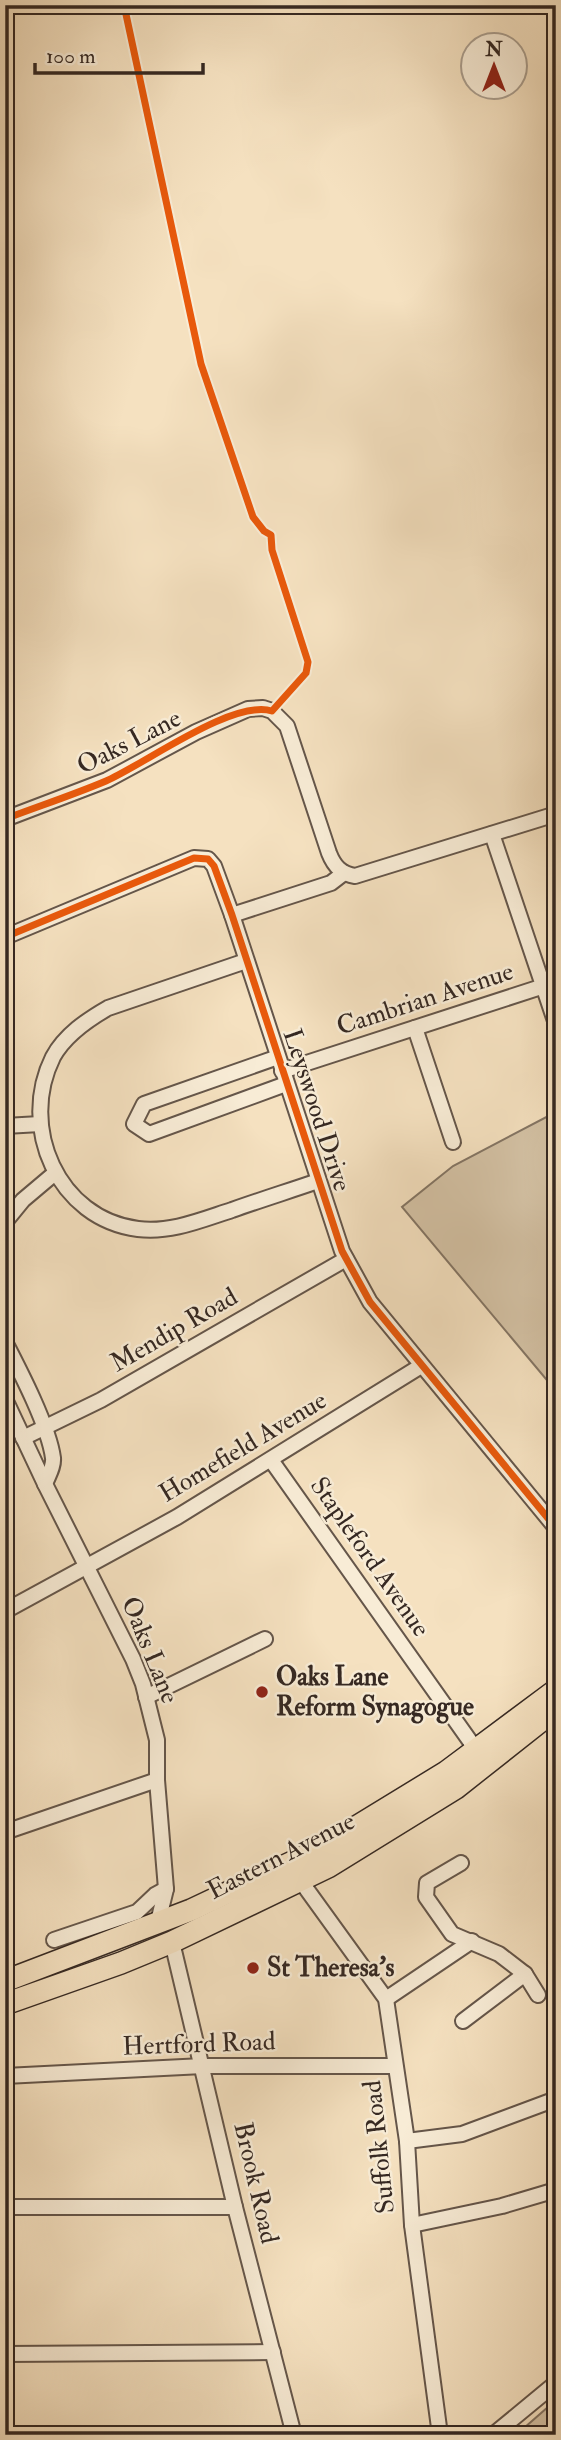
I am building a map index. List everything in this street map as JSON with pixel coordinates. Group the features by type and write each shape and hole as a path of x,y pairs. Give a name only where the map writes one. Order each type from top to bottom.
{"highway":[{"name":"Eastern Avenue","path":"5,1981 191,1910 320,1849 446,1772 556,1690"},
{"name":"Eastern Avenue","path":"5,2004 172,1942 328,1867 456,1788 556,1709"}],"street":[{"name":"Oaks Lane","path":"5,819 107,780 234,714 263,708 278,715 287,726 329,853 333,863 344,873"},
{"path":"232,915 331,883 344,873 355,876 556,814"},
{"path":"492,834 556,1024"},
{"name":"Leyswood Drive","path":"5,937 201,857 208,859 214,866 232,915 346,1259 370,1302 556,1528"},
{"path":"246,961 108,1008 72,1033 54,1055 41,1093 40,1125 43,1141 55,1173 74,1197 96,1214 137,1228 155,1230 184,1226 318,1181"},
{"name":"Cambrian Avenue","path":"282,1071 544,986"},
{"path":"415,1028 453,1143"},
{"path":"282,1071 149,1134 134,1125 144,1104 282,1071"},
{"path":"5,1125 40,1125"},
{"path":"5,1222 23,1200 55,1173"},
{"name":"Mendip Road","path":"23,1438 101,1399 346,1259"},
{"path":"5,1342 44,1427 53,1458 45,1484"},
{"name":"Homefield Avenue","path":"5,1611 177,1517 421,1366"},
{"name":"Oaks Lane","path":"5,1399 133,1659 146,1696 157,1740 157,1780 166,1889 158,1922"},
{"name":"Stapleford Avenue","path":"271,1460 477,1751"},
{"path":"146,1696 265,1639"},
{"path":"5,1832 157,1780"},
{"path":"461,1863 426,1883 426,1897 452,1934 499,1954 525,1974 538,1995"},
{"name":"Suffolk Road","path":"300,1880 386,1999 407,2141 412,2224 440,2435"},
{"path":"54,1940 137,1912 150,1899 166,1889 172,1898 191,1910"},
{"path":"386,1999 472,1941"},
{"name":"Brook Road","path":"172,1942 235,2207 294,2435"},
{"path":"463,2021 525,1974"},
{"name":"Hertford Road","path":"5,2076 203,2066 395,2066"},
{"path":"407,2141 462,2134 556,2099"},
{"path":"412,2224 502,2206 556,2190"},
{"path":"5,2207 235,2207"},
{"path":"5,2354 273,2352"},
{"path":"493,2435 556,2383"}],"shaded area":[{"path":"556,1112 556,1391 402,1207 453,1166"},
{"path":"556,2400 556,2435 516,2435"}],"cycle path":[{"path":"5,819 106,781 212,723 235,714 255,710 272,711 306,673 308,662 272,550 271,535 264,531 253,517 201,364 124,5"},
{"path":"5,937 194,858 208,859 214,866 232,915 342,1251 370,1302 556,1528"}],"place":[{"name":"Oaks Lane Reform Synagogue","path":"262,1692"},
{"name":"St Theresa's","path":"253,1968"}]}
